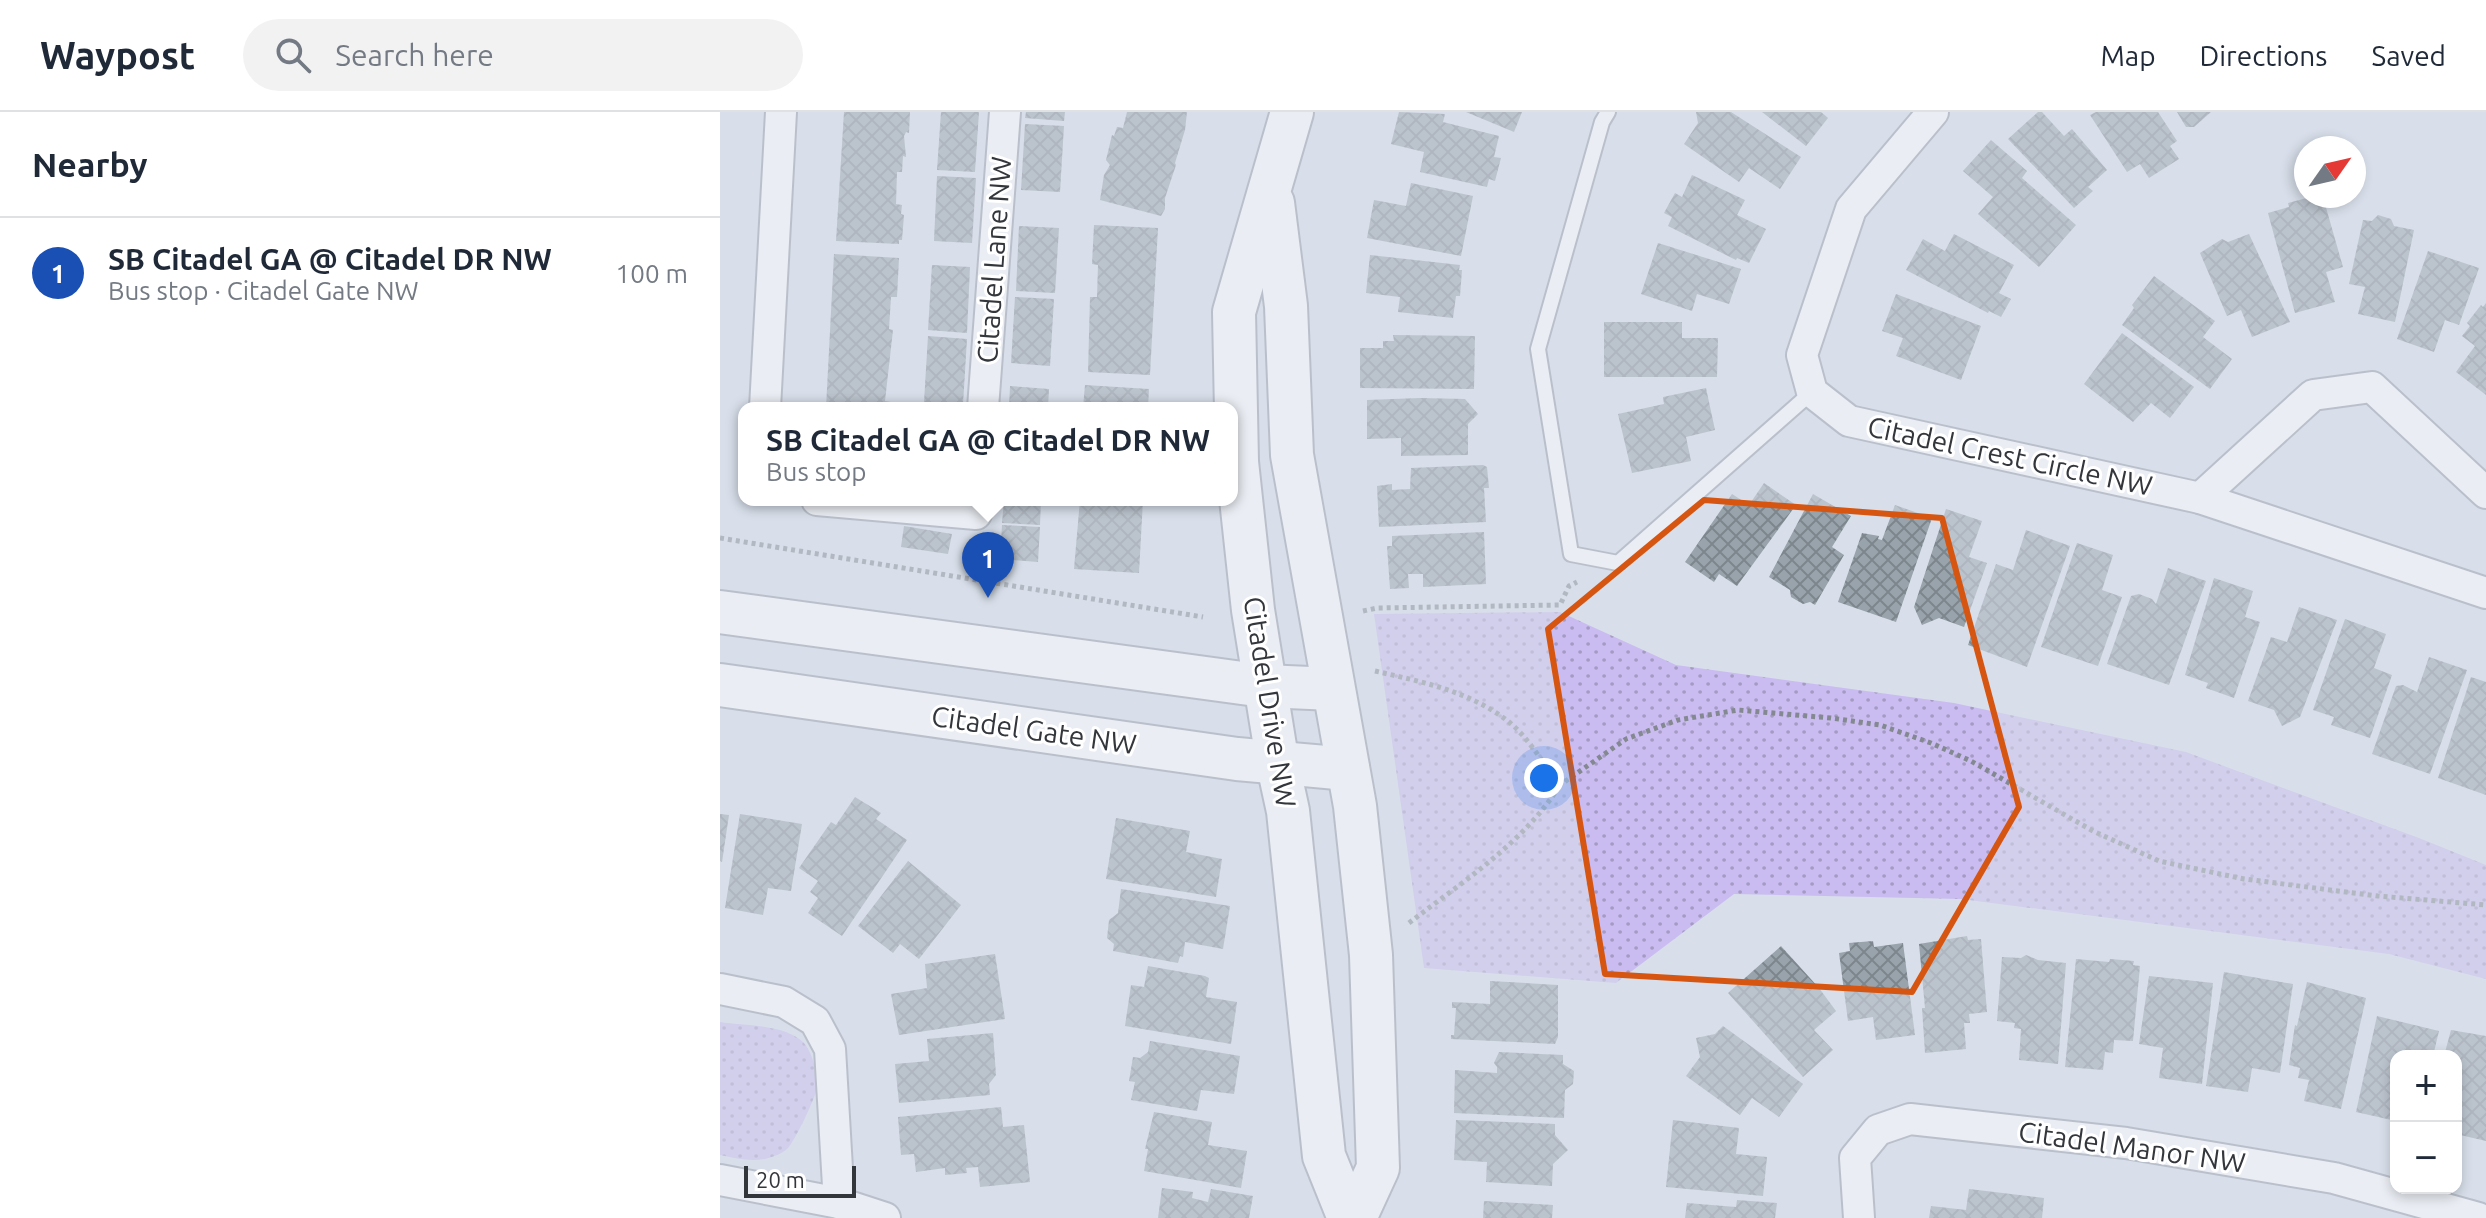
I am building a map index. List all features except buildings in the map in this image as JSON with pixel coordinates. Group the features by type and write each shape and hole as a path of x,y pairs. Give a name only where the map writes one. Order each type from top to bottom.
{"street":[{"path":"765,402 781,112"},
{"name":"Citadel Lane NW","path":"983,402 1005,112"},
{"name":"Citadel Drive NW","path":"1236,402 1234,312 1292,112"},
{"path":"1812,392 1802,355 1851,209 1933,112"},
{"name":"Citadel Drive NW","path":"1271,186 1286,306 1292,455 1355,806 1371,955 1378,1168 1355,1218"},
{"path":"2200,498 2313,395 2372,387 2486,493"},
{"name":"Citadel Crest Circle NW","path":"1812,392 1849,421 2200,498 2486,593"},
{"name":"Citadel Drive NW","path":"1238,470 1264,686 1288,811 1324,1156 1349,1218"},
{"path":"885,506 976,514 977,506"},
{"path":"720,612 1264,686 1333,689"},
{"name":"Citadel Gate NW","path":"720,685 1278,765 1348,769"},
{"path":"720,989 784,1002 815,1021 830,1049 839,1203"},
{"name":"Citadel Manor NW","path":"1859,1218 1855,1158 1878,1130 1910,1119 2126,1143 2334,1178 2478,1218"},
{"path":"720,1180 839,1203 885,1218"}],"lane":[{"path":"1608,112 1602,122 1538,349 1571,554 1618,563 1812,392"}],"path":[{"path":"720,538 1203,617"},
{"path":"1363,611 1377,608 1560,605 1569,586 1618,563"},
{"path":"1375,671 1445,688 1490,709 1511,723 1560,785"},
{"path":"1409,923 1526,829 1544,811 1560,785 1626,739 1678,720 1738,710 1880,725 1931,743 1971,761 2093,831 2159,861 2244,879 2378,896 2486,905"}],"highlighted area":[{"path":"1704,500 1942,518 2019,807 1912,992 1605,974 1548,629"}],"shaded area":[{"path":"1560,612 1676,665 1954,703 2186,752 2419,838 2486,865 2486,979 2389,954 1961,899 1734,894 1616,983 1424,968 1374,614"},
{"path":"720,1022 786,1032 804,1043 814,1062 818,1084 810,1108 794,1139 778,1155 753,1160 720,1155"}],"place":[{"name":"SB Citadel GA @ Citadel DR NW","path":"988,598"}]}
